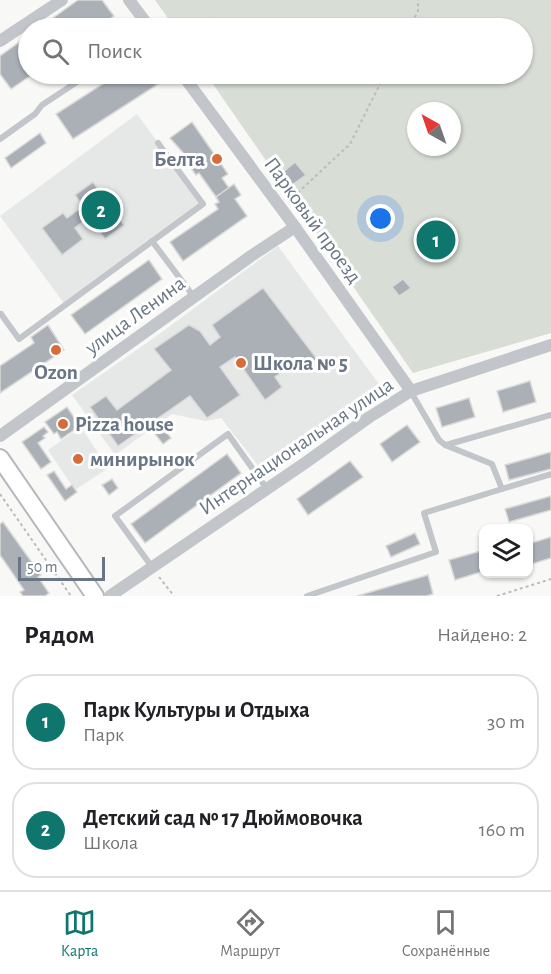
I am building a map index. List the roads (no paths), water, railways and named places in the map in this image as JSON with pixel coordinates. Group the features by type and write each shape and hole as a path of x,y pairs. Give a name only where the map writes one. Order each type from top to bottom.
{"main road":[{"path":"0,458 95,596"}],"street":[{"path":"35,18 62,0"},
{"path":"129,0 142,18"},
{"path":"0,41 18,29"},
{"name":"Парковый проезд","path":"190,84 411,391"},
{"name":"улица Ленина","path":"0,436 295,227"},
{"name":"Интернациональная улица","path":"110,596 368,418 411,391 551,345"}],"lane":[{"path":"0,139 35,114 42,105 74,84"},
{"path":"0,313 20,339 203,204 158,143"},
{"path":"152,241 194,297"},
{"path":"411,391 439,440 492,464 502,489"},
{"path":"446,445 551,415"},
{"path":"152,567 115,516 228,434 267,489"},
{"path":"307,596 436,552 424,513 551,474"}],"place":[{"name":"Белта","path":"217,159"},
{"name":"Детский сад № 17 Дюймовочка","path":"101,210"},
{"name":"Парк Культуры и Отдыха","path":"436,240"},
{"name":"Ozon","path":"56,350"},
{"name":"Школа № 5","path":"241,363"},
{"name":"Pizza house","path":"63,424"},
{"name":"минирынок","path":"78,459"}]}
